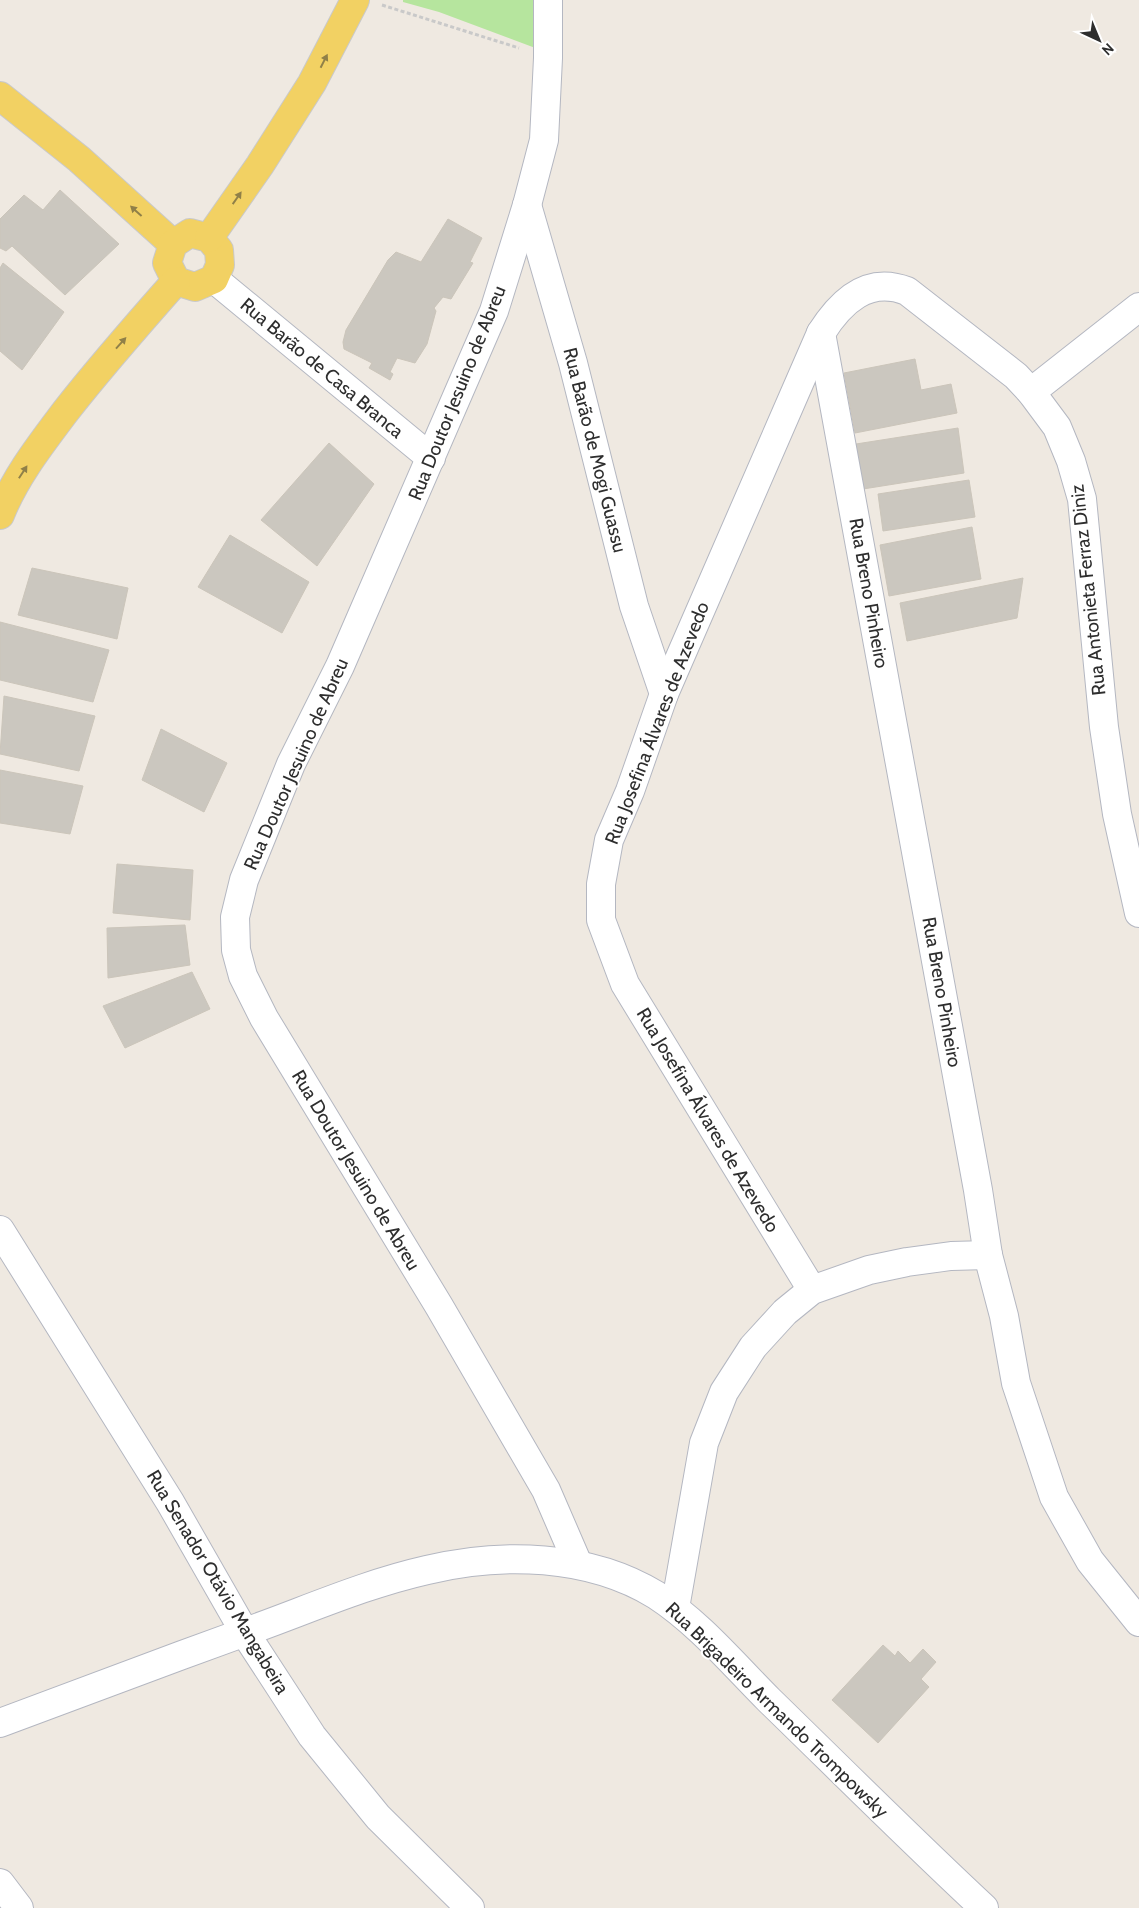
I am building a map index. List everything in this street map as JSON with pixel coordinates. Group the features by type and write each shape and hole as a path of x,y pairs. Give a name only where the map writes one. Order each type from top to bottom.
{"main road":[{"path":"209,238 260,165 364,1"},
{"path":"0,96 79,159 172,244"},
{"path":"190,233 209,238 219,250 220,265 214,279 195,288 176,281 166,263 172,244 190,233"},
{"path":"0,515 7,497 43,440 106,360 176,281"}],"street":[{"name":"Rua Doutor Jesuino de Abreu","path":"548,0 548,58 544,140 527,205 494,311 340,666 291,764 244,880 235,917 236,950 243,976 264,1018 439,1306 546,1490 578,1564"},
{"name":"Rua Barão de Mogi Guassu","path":"527,205 573,363 634,606 664,694"},
{"name":"Rua Barão de Casa Branca","path":"214,279 431,458"},
{"name":"Rua Antonieta Ferraz Diniz","path":"822,333 840,307 864,291 880,286 895,286 907,290 1016,376 1057,427 1071,461 1082,500 1104,728 1117,814 1139,913"},
{"path":"1030,392 1139,307"},
{"name":"Rua Josefina Álvares de Azevedo","path":"812,1290 625,984 601,920 602,884 609,840 630,791 664,694 822,333"},
{"name":"Rua Breno Pinheiro","path":"822,333 977,1180 988,1255 1004,1316 1016,1383 1054,1497 1090,1561 1139,1622"},
{"name":"Rua Senador Otávio Mangabeira","path":"0,1230 170,1502 244,1633 312,1736 378,1817 470,1908"},
{"path":"675,1608 704,1443 724,1392 753,1347 785,1312 812,1290 869,1270 906,1262 951,1256 988,1255"},
{"name":"Rua Brigadeiro Armando Trompowsky","path":"0,1723 227,1637 244,1633 355,1591 428,1569 479,1561 529,1560 578,1564 605,1572 634,1584 675,1608 702,1632 984,1908"},
{"path":"0,1884 19,1908"}],"path":[{"path":"364,1 548,58"}],"green space":[{"path":"403,0 538,0 538,49 439,12 403,2"}],"building":[{"path":"60,190 119,244 65,295 12,246 6,251 0,248 0,219 24,195 43,210"},
{"path":"448,219 482,238 470,262 473,263 451,299 443,297 434,308 436,311 427,344 415,363 397,358 390,372 393,374 390,380 369,368 372,363 344,349 343,342 346,330 388,260 396,252 421,262"},
{"path":"3,263 64,312 22,370 0,351 0,268"},
{"path":"915,359 921,390 951,384 957,413 855,433 844,373"},
{"path":"958,428 964,473 863,489 856,444"},
{"path":"329,443 374,484 317,566 261,520"},
{"path":"969,480 975,517 883,531 878,494"},
{"path":"972,527 981,579 889,596 880,545"},
{"path":"230,535 309,582 282,633 198,587"},
{"path":"32,568 128,588 117,639 18,615"},
{"path":"1023,578 1017,618 907,641 900,603"},
{"path":"0,622 109,650 93,702 0,680"},
{"path":"4,696 95,716 79,771 0,754"},
{"path":"161,729 227,763 204,812 142,780"},
{"path":"0,770 83,786 70,834 0,823"},
{"path":"117,864 193,870 190,920 113,913"},
{"path":"185,925 190,965 108,978 107,928"},
{"path":"192,972 210,1009 125,1048 103,1006"},
{"path":"883,1645 895,1656 898,1651 910,1663 923,1649 936,1662 921,1679 929,1687 878,1743 832,1700"}]}
